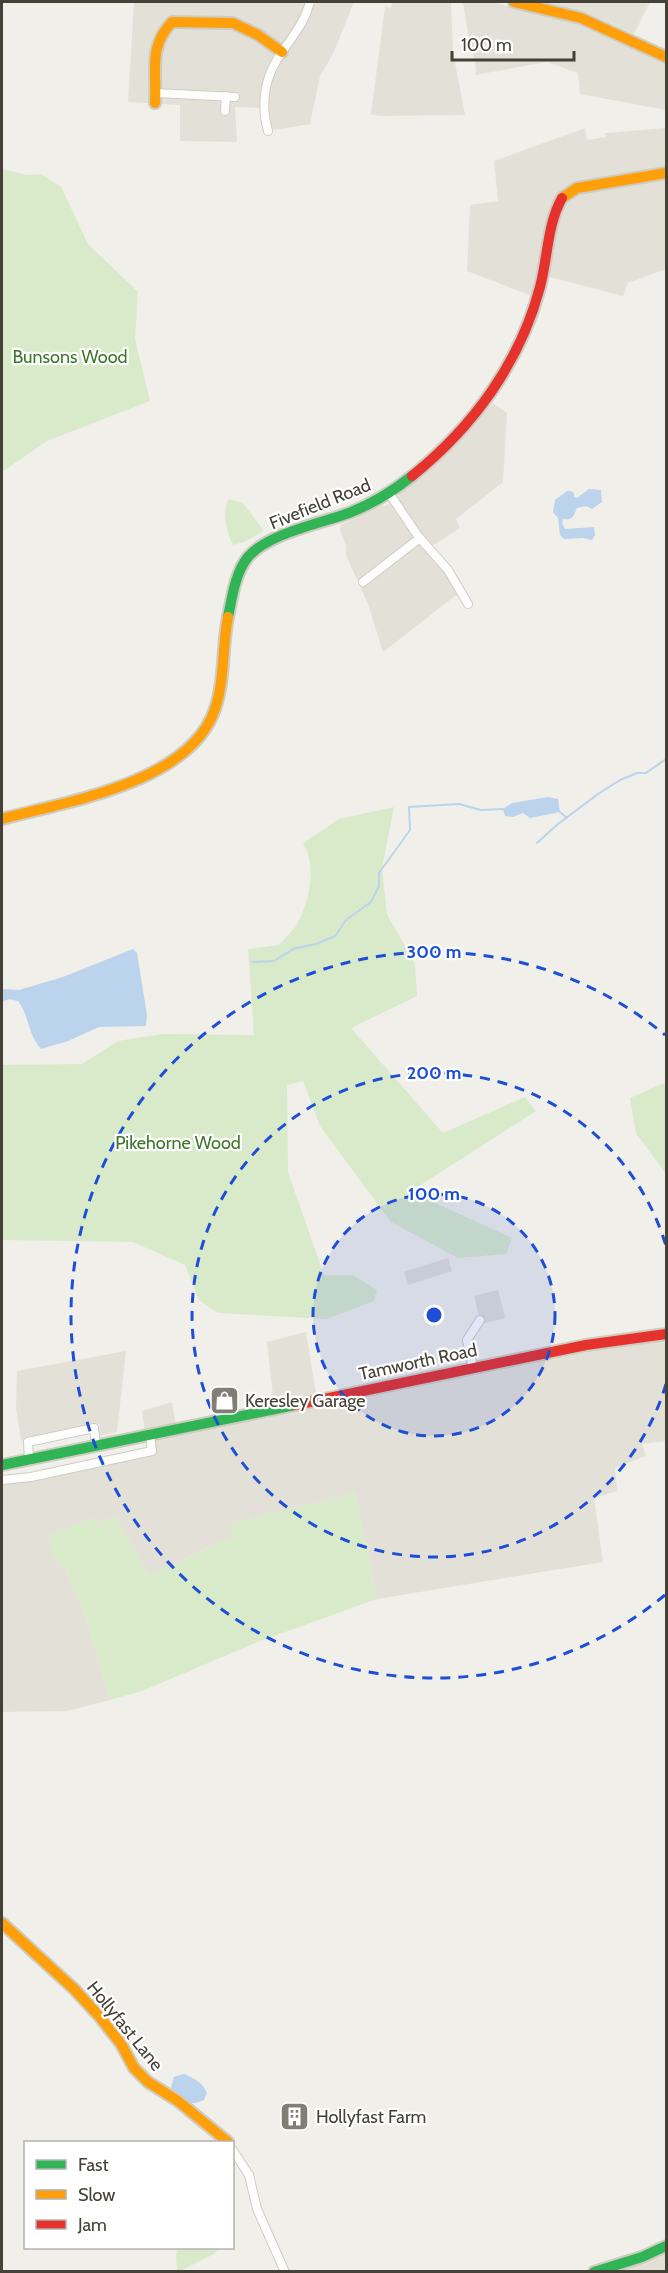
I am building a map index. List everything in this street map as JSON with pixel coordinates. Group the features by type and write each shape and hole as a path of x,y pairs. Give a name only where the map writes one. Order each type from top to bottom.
{"street":[{"path":"268,131 264,100 273,69 282,52 301,27 310,2"},
{"path":"514,2 581,18 666,57"},
{"path":"225,111 230,96 156,98 156,45 161,33 172,22 233,23 258,35 282,52"},
{"name":"Fivefield Road","path":"2,819 99,794 127,784 169,762 187,749 207,727 215,710 228,610 248,557 261,547 289,534 343,516 389,493 410,478 456,434 485,402 503,376 533,308 542,278 552,226 561,199 577,188 666,173"},
{"path":"389,493 420,538 448,570 468,604"},
{"path":"363,582 420,538"},
{"path":"473,1368 467,1340 480,1320"},
{"name":"Tamworth Road","path":"2,1466 585,1345 666,1334"},
{"path":"29,1461 28,1442 94,1428 96,1446"},
{"path":"2,1480 31,1477 152,1451 150,1436"},
{"name":"Hollyfast Lane","path":"2,1923 74,1989 99,2016 121,2044 135,2068 148,2082 178,2101 227,2141"},
{"path":"234,2152 249,2175 257,2210 285,2271"},
{"path":"594,2271 642,2257 666,2246"}],"shaded area":[{"path":"134,2 354,2 334,52 320,76 310,124 268,131 264,108 235,107 237,142 180,141 180,105 128,102"},
{"path":"392,2 451,2 453,52 465,115 380,116 371,114 385,7 391,8"},
{"path":"463,2 492,2 560,17 591,28 656,58 666,64 666,110 580,94 578,73 547,62 475,75 473,49 470,47"},
{"path":"542,2 650,2 634,34 585,12"},
{"path":"585,128 587,140 606,137 605,133 666,128 666,269 628,283 623,296 538,274 532,296 467,271 470,205 498,201 494,161"},
{"path":"493,403 507,413 503,482 456,519 460,528 429,548 460,592 383,652 368,604 346,555 346,546 340,530 341,525 385,506 399,496 400,490 463,434"},
{"path":"448,1258 452,1271 408,1285 404,1272"},
{"path":"498,1290 505,1318 481,1324 474,1296"},
{"path":"306,1332 318,1406 612,1346 666,1340 666,1441 642,1444 646,1456 615,1468 617,1491 594,1498 603,1562 377,1599 355,1493 230,1524 233,1539 217,1544 148,1576 116,1517 96,1523 94,1518 50,1535 87,1621 110,1700 67,1711 2,1712 2,1485 148,1453 142,1411 172,1402 177,1434 275,1415 267,1342"},
{"path":"126,1351 117,1432 100,1436 99,1424 21,1441 16,1408 17,1371"},
{"path":"666,2253 666,2271 615,2271"}],"green space":[{"name":"Bunsons Wood","path":"2,169 26,175 41,174 61,187 88,244 138,292 135,339 150,401 47,441 2,472"},
{"path":"228,499 243,503 264,531 233,545 226,522 225,510"},
{"name":"Pikehorne Wood","path":"394,807 382,868 387,914 415,964 417,996 351,1028 443,1133 525,1097 536,1111 422,1184 422,1197 512,1238 506,1254 458,1258 391,1222 320,1126 303,1081 287,1085 288,1172 324,1275 353,1275 377,1290 374,1301 326,1319 218,1313 199,1300 185,1265 133,1242 2,1240 2,1065 82,1064 118,1041 162,1034 254,1035 248,949 279,945 302,915 311,872 303,843 339,819"},
{"path":"666,1082 666,1174 636,1133 630,1098"},
{"path":"355,1493 377,1599 260,1641 142,1691 110,1700 87,1621 66,1568 54,1560 49,1535 94,1518 97,1523 116,1517 148,1576 217,1544 233,1539 229,1524"},
{"path":"178,2249 219,2249 214,2254 180,2271 177,2270"}],"water":[{"path":"589,489 601,490 602,502 592,509 586,506 577,508 573,516 563,519 562,523 565,529 594,527 595,535 592,540 564,539 560,535 558,518 553,512 555,500 567,491 574,493 574,497 577,498"},
{"path":"548,797 558,799 560,812 530,818 523,813 513,817 505,816 503,809 512,803"},
{"path":"133,949 137,953 147,1015 146,1026 99,1027 68,1041 41,1049 33,1037 25,1013 18,1001 9,999 2,1002 2,989 19,990 63,977"},
{"path":"184,2074 203,2086 207,2093 204,2100 194,2103 185,2102 174,2092 171,2087 174,2077"}],"waterway":[{"path":"537,843 598,794 620,780 637,773 646,773 666,759"},
{"path":"252,962 274,961 293,949 316,944 335,936 346,920 371,902 379,886 379,873 410,830 409,807 459,804 481,810 503,809"},
{"path":"560,812 567,818"}],"traffic: fast":[{"path":"228,617 240,570 248,557 257,549 281,535 366,506 412,476"},
{"path":"2,1465 295,1405"},
{"path":"594,2272 642,2257 666,2246"}],"traffic: slow":[{"path":"514,2 581,18 666,57"},
{"path":"155,103 157,50 164,31 172,22 233,23 258,35 282,52"},
{"path":"562,198 577,188 666,173"},
{"path":"2,819 60,805 124,785 154,772 180,755 201,734 215,709 220,687 228,617"},
{"path":"2,1923 74,1989 99,2016 121,2044 134,2068 148,2082 178,2101 227,2141"}],"traffic: jam":[{"path":"412,476 434,457 474,415 507,367 531,315 543,276 553,219 562,198"},
{"path":"295,1405 586,1345 666,1334"}],"place":[{"name":"Keresley Garage","path":"224,1401"},
{"name":"Hollyfast Farm","path":"295,2117"}]}
